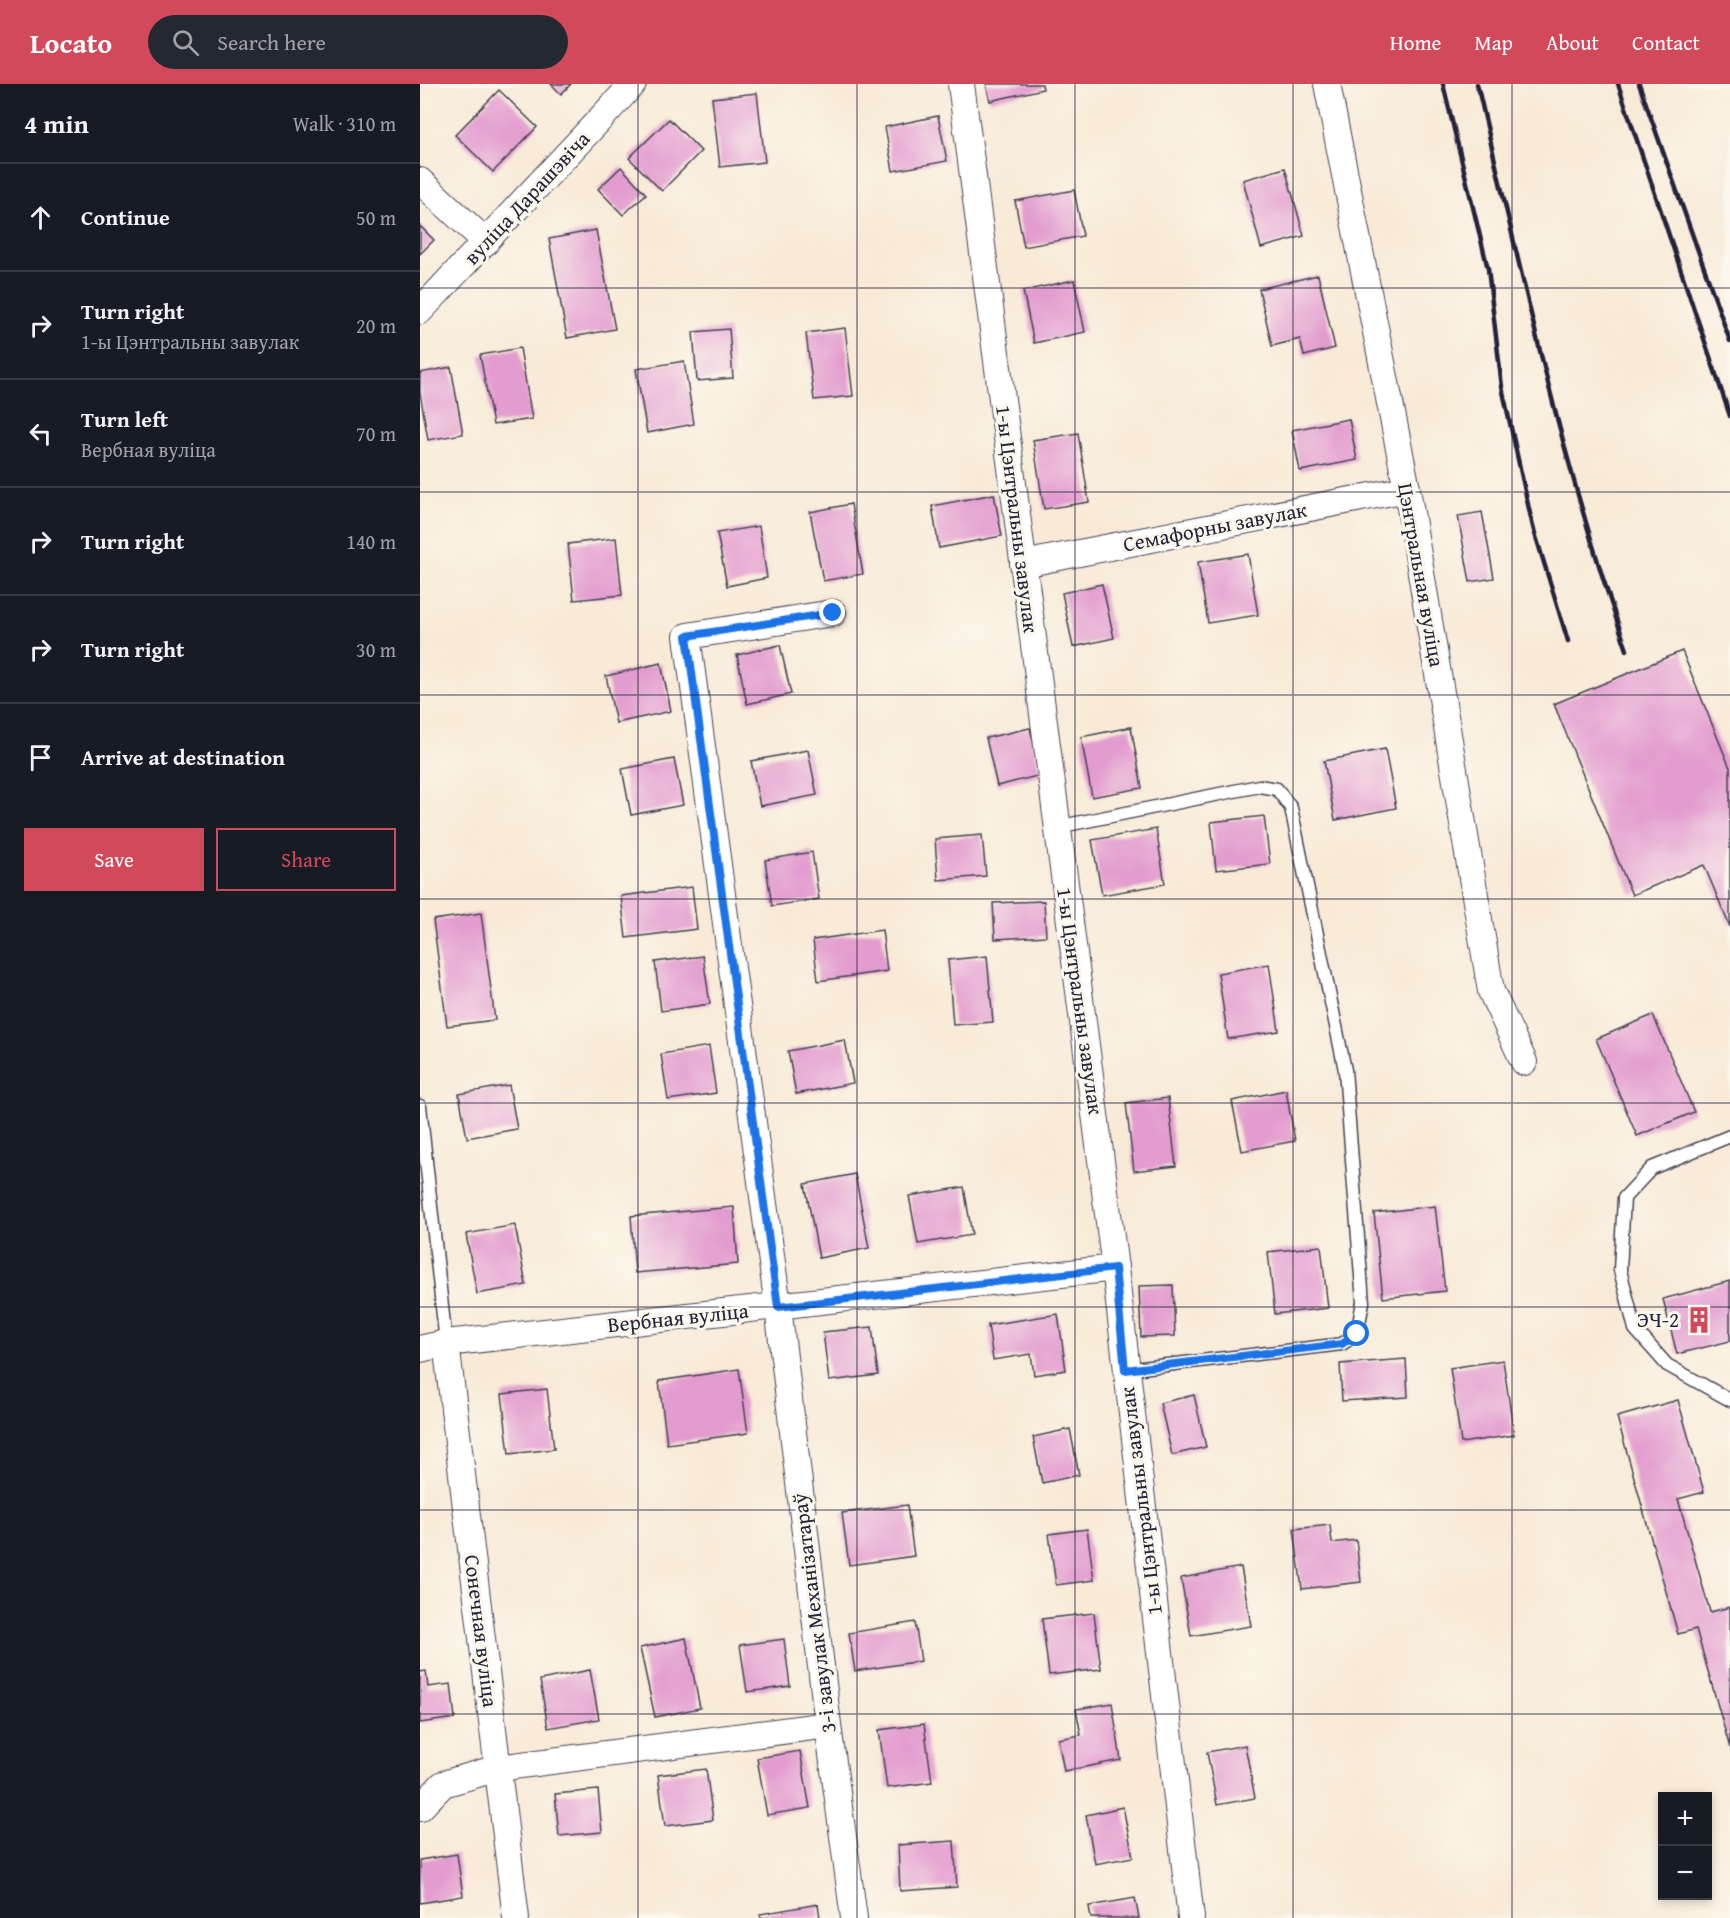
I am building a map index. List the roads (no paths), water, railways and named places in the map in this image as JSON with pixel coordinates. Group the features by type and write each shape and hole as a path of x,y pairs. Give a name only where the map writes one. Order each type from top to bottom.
{"street":[{"name":"вуліца Дарашэвіча","path":"420,311 633,84"},
{"name":"1-ы Цэнтральны завулак","path":"961,84 1115,1268 1125,1370 1191,1918"},
{"name":"Цэнтральная вуліца","path":"1327,84 1407,489 1491,991 1524,1062"},
{"path":"420,181 486,243"},
{"name":"Семафорны завулак","path":"1023,564 1407,489"},
{"name":"3-і завулак Механізатараў","path":"833,613 687,636 778,1307 828,1725 854,1918"},
{"name":"Вербная вуліца","path":"420,1348 446,1343 1115,1268"},
{"name":"Сонечная вуліца","path":"446,1343 516,1918"},
{"path":"420,1808 442,1784 498,1768 828,1725"}],"lane":[{"path":"1057,827 1259,786 1277,789 1291,808 1345,1070 1363,1302 1357,1334 1342,1344 1125,1370"},
{"path":"420,1106 446,1343"},
{"path":"1730,1136 1652,1168 1624,1198 1620,1270 1635,1329 1667,1365 1730,1400"}],"railway":[{"path":"1443,84 1488,269 1502,387 1533,527 1568,641"},
{"path":"1477,84 1544,369 1582,511 1627,650"},
{"path":"1618,84 1730,416"},
{"path":"1639,84 1730,341"}],"place":[{"name":"ЭЧ-2","path":"1699,1320"}]}
